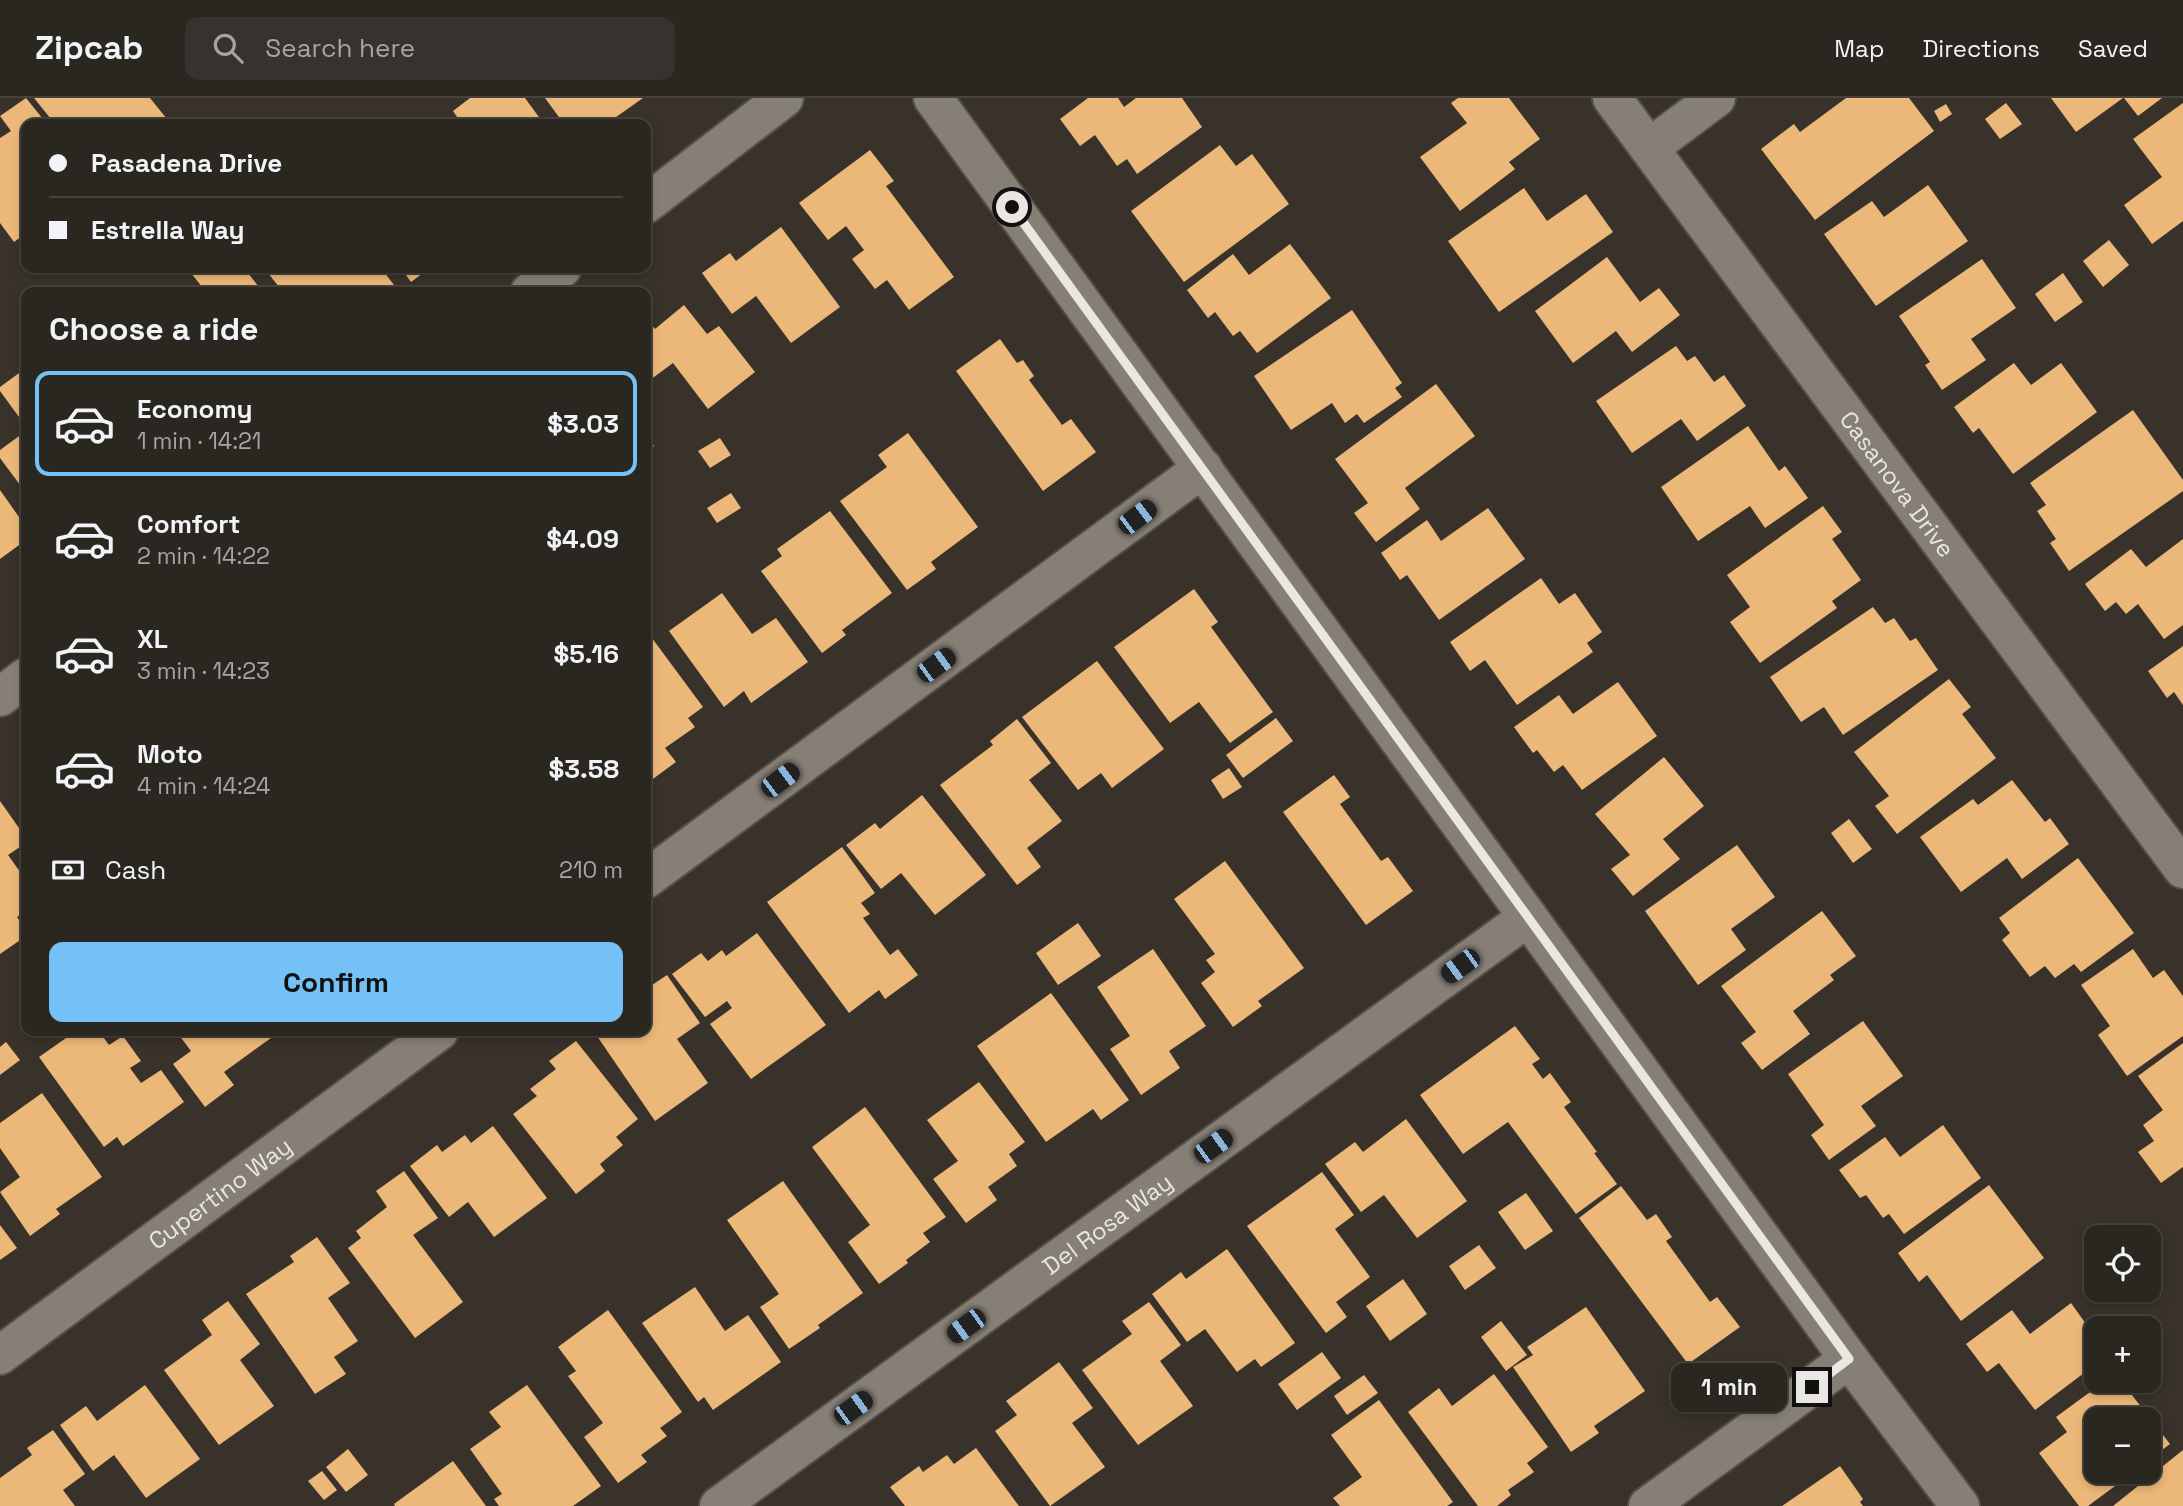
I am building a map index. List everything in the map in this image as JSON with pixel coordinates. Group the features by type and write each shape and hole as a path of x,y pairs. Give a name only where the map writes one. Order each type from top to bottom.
{"street":[{"path":"651,200 784,98"},
{"path":"933,98 1849,1359 1960,1506"},
{"name":"Casanova Drive","path":"1612,98 2183,869"},
{"path":"1649,148 1716,98"},
{"path":"537,287 555,273"},
{"path":"651,874 1203,468"},
{"path":"0,697 21,681"},
{"name":"Del Rosa Way","path":"719,1506 1528,917"},
{"name":"Cupertino Way","path":"0,1354 432,1036"},
{"path":"1648,1506 1849,1359"}],"building":[{"path":"26,98 43,119 21,119 21,237 14,242 0,223 0,138 11,131 0,116"},
{"path":"34,98 150,98 167,119 51,119"},
{"path":"470,98 525,98 540,119 459,119 453,111"},
{"path":"545,98 643,98 613,119 560,119"},
{"path":"1088,98 1118,98 1124,107 1136,98 1182,98 1202,127 1137,174 1127,159 1117,166 1095,135 1080,146 1060,119"},
{"path":"1458,98 1509,98 1540,139 1509,162 1515,169 1460,211 1420,157 1467,123 1451,103"},
{"path":"1846,98 1909,98 1934,131 1815,220 1761,149 1794,124 1800,132"},
{"path":"2051,98 2123,98 2076,132"},
{"path":"2124,98 2162,98 2138,116"},
{"path":"2006,103 2022,124 2000,139 1985,119"},
{"path":"2183,103 2183,221 2152,244 2124,205 2162,177 2133,139"},
{"path":"1946,104 1952,114 1940,122 1934,111"},
{"path":"1220,145 1236,166 1252,154 1289,204 1184,282 1131,211"},
{"path":"870,150 894,181 886,186 954,277 909,310 887,280 875,289 852,259 864,250 846,226 828,240 799,203"},
{"path":"1928,185 1968,241 1876,306 1824,234 1872,201 1884,217"},
{"path":"1524,188 1547,221 1586,194 1613,232 1499,312 1448,241"},
{"path":"781,227 840,307 791,343 756,296 732,314 702,273 730,253 736,261"},
{"path":"2109,240 2129,265 2103,287 2083,261"},
{"path":"1290,244 1331,298 1257,353 1240,331 1233,336 1215,312 1208,318 1187,290 1233,254 1249,275"},
{"path":"1607,257 1640,302 1659,288 1680,315 1632,352 1616,331 1573,363 1535,311"},
{"path":"1982,259 2016,308 1971,339 1986,360 1942,390 1925,365 1930,362 1899,316"},
{"path":"191,273 248,273 259,287 202,287"},
{"path":"268,273 385,273 394,285 391,287 279,287"},
{"path":"405,273 423,273 411,282"},
{"path":"2063,273 2083,302 2055,322 2035,294"},
{"path":"684,305 707,334 719,326 755,372 708,409 673,363 651,379 651,324 655,329"},
{"path":"1352,310 1402,383 1395,388 1402,397 1364,423 1357,414 1345,423 1332,403 1291,430 1254,376"},
{"path":"1000,339 1017,363 1023,360 1034,376 1029,380 1062,425 1071,419 1096,452 1043,491 956,371"},
{"path":"1676,346 1687,361 1695,356 1714,382 1724,375 1746,406 1697,441 1681,419 1632,453 1596,401"},
{"path":"2014,363 2031,385 2061,363 2097,412 2013,474 1979,428 1973,433 1954,407"},
{"path":"21,372 19,417 0,391 0,387"},
{"path":"1436,384 1475,436 1405,488 1420,509 1376,542 1354,513 1368,503 1335,459"},
{"path":"2133,410 2183,480 2183,491 2069,571 2050,543 2056,539 2037,511 2046,505 2030,483"},
{"path":"1748,426 1779,471 1785,466 1808,498 1765,528 1750,506 1698,541 1661,487"},
{"path":"908,433 978,527 931,562 936,569 907,590 840,501 887,467 878,455"},
{"path":"21,435 21,486 0,458 0,450"},
{"path":"720,438 731,455 710,468 698,451"},
{"path":"0,490 21,520 21,544 0,559"},
{"path":"731,493 741,508 717,523 707,508"},
{"path":"1823,506 1842,532 1832,539 1861,580 1832,601 1837,608 1760,663 1730,622 1750,607 1727,575"},
{"path":"1488,508 1525,559 1439,620 1407,575 1400,580 1381,553 1427,520 1441,541"},
{"path":"830,511 892,593 842,630 846,635 822,653 761,571 782,556 777,549"},
{"path":"2183,539 2183,625 2164,639 2138,604 2126,614 2116,602 2105,611 2085,584 2131,549 2146,567"},
{"path":"1541,578 1559,604 1575,593 1602,632 1587,643 1593,652 1517,705 1485,660 1470,671 1450,642"},
{"path":"1194,589 1218,622 1211,627 1273,712 1230,743 1199,702 1170,723 1114,647"},
{"path":"722,593 752,634 776,618 808,662 751,703 744,691 724,707 669,631"},
{"path":"1873,607 1885,623 1894,618 1910,641 1916,638 1938,670 1843,735 1824,707 1801,722 1770,677"},
{"path":"651,637 703,707 688,718 695,727 665,748 676,762 651,780"},
{"path":"2183,646 2183,705 2174,692 2167,698 2148,671"},
{"path":"1097,661 1164,749 1112,788 1101,773 1078,790 1022,717"},
{"path":"1949,679 1971,707 1962,714 1996,758 1897,834 1875,806 1889,796 1854,752"},
{"path":"1618,682 1657,736 1582,790 1563,765 1554,772 1537,750 1533,753 1514,727 1559,695 1573,714"},
{"path":"1276,718 1293,741 1243,778 1226,755"},
{"path":"1017,719 1051,763 1029,780 1062,821 1027,848 1041,867 1017,885 940,785 993,745 990,741"},
{"path":"1664,757 1704,806 1663,839 1680,859 1633,896 1611,869 1630,855 1595,814"},
{"path":"1229,768 1242,787 1223,799 1211,780"},
{"path":"1334,775 1350,797 1340,804 1381,861 1388,857 1413,891 1366,925 1283,812"},
{"path":"2012,780 2045,822 2050,818 2069,844 2022,879 2007,858 1961,892 1920,837 1973,799 1978,805"},
{"path":"922,795 986,875 935,915 901,873 881,889 846,845 875,823 880,829"},
{"path":"0,801 21,831 21,846 8,855 21,873 21,914 17,917 21,923 21,939 0,954"},
{"path":"1849,819 1872,849 1853,863 1831,833"},
{"path":"1737,845 1775,897 1731,929 1746,950 1698,985 1645,911"},
{"path":"842,847 875,893 861,903 870,914 863,918 890,955 898,949 918,975 885,999 879,990 849,1013 767,902"},
{"path":"2078,858 2134,933 2081,972 2074,964 2055,978 2045,966 2030,977 2002,940 2010,933 1999,918"},
{"path":"1225,861 1304,968 1258,1001 1262,1006 1233,1027 1201,983 1215,972 1206,960 1215,954 1174,899"},
{"path":"1822,911 1856,956 1830,975 1834,980 1793,1011 1810,1034 1762,1070 1741,1043 1756,1032 1721,986"},
{"path":"1078,923 1101,956 1058,985 1036,953"},
{"path":"757,933 826,1025 751,1079 710,1024 732,1008 727,1001 705,1017 672,974 701,953 708,961 722,950 726,956"},
{"path":"1153,949 1206,1026 1169,1051 1180,1068 1141,1095 1110,1049 1130,1036 1097,987"},
{"path":"2133,949 2153,978 2164,970 2183,996 2183,1036 2127,1076 2098,1035 2110,1026 2081,985"},
{"path":"667,975 700,1023 677,1039 708,1083 655,1121 597,1036 651,1036 651,986"},
{"path":"1051,993 1129,1100 1101,1120 1093,1109 1046,1142 977,1046"},
{"path":"1863,1021 1903,1076 1861,1106 1876,1126 1829,1160 1811,1135 1824,1125 1788,1074"},
{"path":"1515,1026 1540,1059 1532,1064 1543,1079 1550,1073 1571,1102 1564,1107 1617,1184 1576,1214 1508,1122 1463,1154 1420,1095"},
{"path":"69,1036 103,1036 109,1045 123,1036 141,1061 130,1068 141,1083 161,1070 184,1102 123,1146 117,1137 104,1147 39,1057"},
{"path":"180,1036 271,1038 224,1072 234,1085 205,1107 173,1064 191,1051"},
{"path":"576,1041 638,1119 616,1137 623,1145 600,1164 605,1171 576,1194 513,1114 537,1096 530,1089 556,1069 549,1061"},
{"path":"6,1042 20,1060 0,1075 0,1047"},
{"path":"2183,1043 2183,1167 2161,1183 2138,1152 2154,1141 2143,1125 2163,1110 2138,1076"},
{"path":"979,1082 1025,1142 1009,1154 1017,1166 988,1187 997,1200 966,1223 933,1179 958,1161 927,1120"},
{"path":"42,1093 102,1177 56,1209 60,1214 30,1236 0,1192 20,1177 0,1148 0,1123"},
{"path":"865,1107 946,1217 923,1233 930,1242 906,1260 908,1263 879,1284 848,1242 870,1225 812,1147"},
{"path":"1406,1119 1467,1201 1417,1238 1384,1195 1361,1212 1325,1164 1355,1142 1363,1152"},
{"path":"1943,1125 1981,1178 1904,1234 1889,1214 1883,1218 1866,1195 1860,1198 1839,1170 1885,1137 1900,1157"},
{"path":"493,1126 547,1198 494,1237 468,1202 449,1217 410,1166 437,1145 442,1152 465,1135 471,1143"},
{"path":"404,1171 438,1218 413,1235 463,1302 415,1338 348,1248 361,1238 356,1231 387,1207 376,1191"},
{"path":"1322,1172 1354,1215 1335,1229 1370,1277 1336,1302 1347,1317 1326,1333 1247,1226"},
{"path":"783,1181 863,1293 789,1349 760,1307 779,1294 727,1220"},
{"path":"1989,1185 2044,1258 1961,1321 1927,1275 1919,1282 1898,1253"},
{"path":"1621,1186 1647,1220 1656,1214 1672,1237 1666,1241 1710,1302 1717,1297 1740,1327 1688,1364 1579,1218"},
{"path":"1526,1193 1553,1231 1525,1250 1498,1212"},
{"path":"0,1225 17,1248 0,1260"},
{"path":"317,1237 350,1283 328,1298 358,1341 334,1357 346,1374 315,1394 246,1294 294,1262 290,1256"},
{"path":"1479,1245 1496,1268 1465,1290 1449,1266"},
{"path":"1227,1249 1295,1343 1261,1367 1255,1359 1237,1372 1205,1329 1187,1342 1152,1294 1181,1272 1186,1279"},
{"path":"1403,1279 1427,1314 1390,1341 1366,1306"},
{"path":"695,1287 725,1331 748,1315 781,1362 713,1410 704,1397 698,1402 642,1323"},
{"path":"228,1301 260,1344 240,1360 274,1406 219,1445 164,1370 212,1335 202,1320"},
{"path":"1149,1302 1181,1345 1160,1361 1193,1406 1138,1445 1082,1370 1132,1334 1122,1321"},
{"path":"2071,1303 2084,1321 2084,1373 2035,1410 1999,1363 1987,1372 1966,1344 2012,1310 2030,1334"},
{"path":"1586,1307 1645,1391 1594,1426 1599,1433 1571,1452 1513,1367 1533,1355 1527,1347"},
{"path":"608,1310 682,1412 660,1428 667,1436 641,1455 647,1462 618,1483 584,1437 603,1423 568,1376 576,1371 558,1347"},
{"path":"1501,1321 1527,1355 1506,1371 1481,1337"},
{"path":"1322,1352 1341,1378 1297,1410 1278,1384"},
{"path":"1059,1362 1093,1408 1072,1423 1105,1467 1050,1506 995,1431 1017,1415 1006,1401"},
{"path":"1494,1374 1548,1447 1527,1463 1534,1472 1508,1490 1511,1495 1497,1506 1478,1506 1408,1412 1439,1388 1452,1406"},
{"path":"1364,1375 1378,1393 1347,1415 1334,1396"},
{"path":"145,1385 200,1459 146,1498 114,1455 93,1471 60,1425 86,1406 97,1421"},
{"path":"527,1385 601,1486 573,1506 499,1506 494,1499 502,1494 470,1449 501,1427 489,1412"},
{"path":"2089,1393 2130,1393 2141,1407 2084,1407 2084,1484 2118,1484 2088,1506 2079,1506 2039,1453 2067,1432 2056,1417"},
{"path":"1379,1400 1453,1502 1447,1506 1340,1506 1333,1498 1362,1477 1331,1435"},
{"path":"53,1430 85,1474 63,1490 75,1506 0,1506 0,1478 32,1455 27,1448"},
{"path":"2161,1432 2170,1444 2161,1451"},
{"path":"976,1448 1019,1506 905,1506 890,1487 919,1466 923,1472 947,1455 954,1464"},
{"path":"348,1449 368,1475 346,1492 326,1467"},
{"path":"2183,1450 2183,1506 2113,1506 2140,1484 2161,1484 2161,1468"},
{"path":"453,1461 486,1506 395,1506 394,1504"},
{"path":"1840,1466 1863,1499 1860,1502 1863,1506 1782,1506"},
{"path":"322,1471 337,1490 324,1500 308,1481"}],"route":[{"path":"1012,207 1849,1359 1812,1387"}]}
